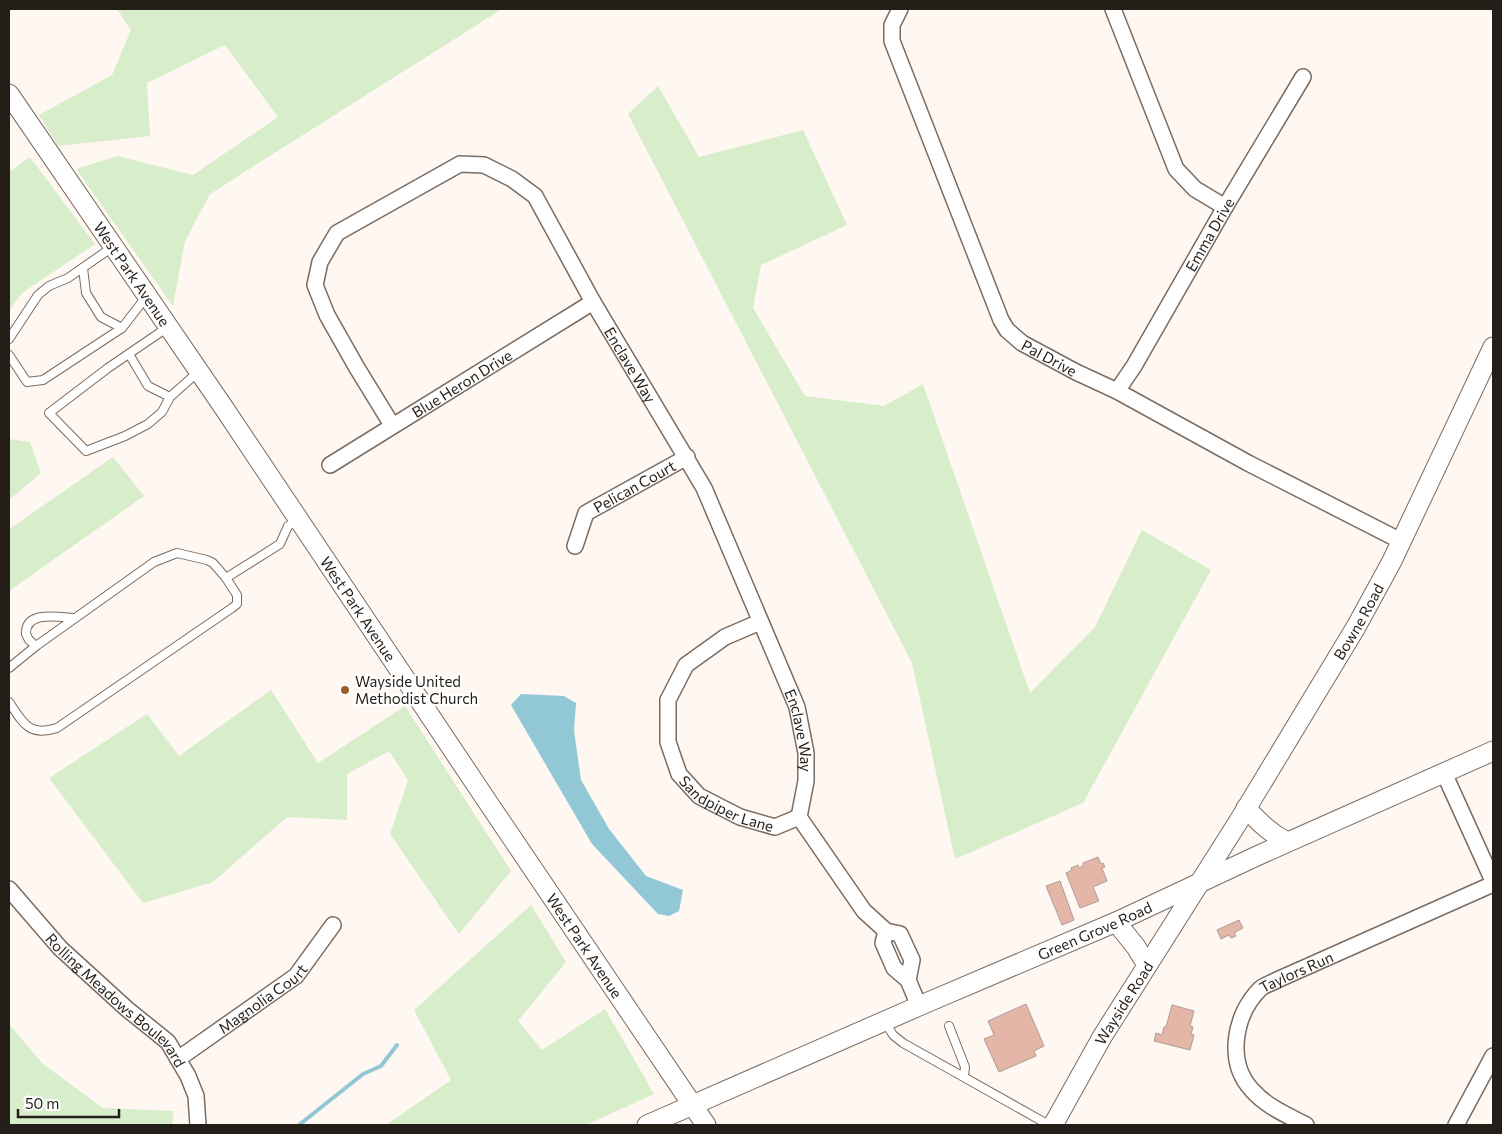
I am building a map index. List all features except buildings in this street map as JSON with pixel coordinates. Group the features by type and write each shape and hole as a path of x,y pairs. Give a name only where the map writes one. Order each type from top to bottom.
{"street":[{"name":"Pal Drive","path":"900,9 892,25 892,41 1001,320 1013,337 1076,372 1117,391 1232,455 1401,541"},
{"path":"1113,9 1176,169 1195,189 1225,207"},
{"name":"Emma Drive","path":"1117,391 1134,366 1225,207 1303,77"},
{"name":"West Park Avenue","path":"9,94 199,371 492,810 706,1125"},
{"name":"Enclave Way","path":"392,425 327,315 315,285 320,262 337,233 460,164 484,165 512,178 535,196 593,302 704,488 797,707 806,753 806,781 799,817"},
{"name":"Blue Heron Drive","path":"330,465 593,302"},
{"name":"Bowne Road","path":"1198,884 1356,627 1392,561 1493,347"},
{"name":"Pelican Court","path":"575,546 586,513 687,457"},
{"name":"Sandpiper Lane","path":"760,622 725,637 686,665 668,700 668,742 679,774 699,796 740,817 775,827 799,817"},
{"name":"Green Grove Road","path":"646,1125 1116,922 1287,842 1493,750"},
{"name":"Taylors Run","path":"1306,1125 1267,1104 1251,1089 1243,1077 1236,1056 1236,1037 1242,1018 1261,989 1277,980 1493,882 1444,773"},
{"path":"1246,808 1267,830 1287,842"},
{"path":"799,817 864,911 886,931 900,934 912,960 908,980 919,1006"},
{"name":"Wayside Road","path":"1051,1125 1102,1037 1198,884"},
{"name":"Rolling Meadows Boulevard","path":"9,888 60,948 127,1009 168,1042 188,1076 196,1096 198,1125"},
{"path":"1116,922 1136,947 1147,965"},
{"name":"Magnolia Court","path":"178,1059 296,976 333,925"},
{"path":"1456,1125 1493,1056"}],"lane":[{"path":"9,339 38,295 49,286 68,278 114,246"},
{"path":"83,268 86,293 101,317 122,328"},
{"path":"9,355 27,382 42,380 122,328 148,296"},
{"path":"168,327 49,413 86,451 125,436 148,424 162,412 170,397 199,371"},
{"path":"129,354 148,386 170,397"},
{"path":"226,578 280,544 288,526 299,519"},
{"path":"9,668 36,646 154,562 171,554 188,554 213,563 237,595 236,604 232,608 56,728 45,732 31,729 9,702"},
{"path":"36,646 29,640 26,634 28,623 43,616 76,618"},
{"path":"884,1021 893,1034 903,1043 1051,1125"},
{"path":"949,1026 965,1067 964,1076"}],"green space":[{"path":"117,9 502,9 210,194 185,241 173,306 76,169 117,156 193,175 278,117 225,45 147,83 150,136 58,146 39,115 112,75 131,30"},
{"path":"658,86 699,157 803,130 847,225 761,265 753,308 805,396 884,406 923,384 1030,693 1095,627 1142,530 1211,570 1083,803 955,859 912,663 628,114"},
{"path":"30,157 95,244 22,293 9,311 9,172"},
{"path":"9,439 30,442 41,473 9,500"},
{"path":"113,457 144,496 9,591 9,526 11,528"},
{"path":"271,690 318,763 405,706 511,871 459,934 390,834 408,780 389,751 347,774 347,820 287,817 213,882 143,903 49,778 147,714 179,756"},
{"path":"531,905 566,962 518,1021 542,1050 605,1009 654,1094 586,1125 386,1125 451,1080 414,1010"},
{"path":"9,1024 43,1064 103,1108 174,1111 172,1125 9,1125"}],"water":[{"path":"521,694 564,696 576,703 574,731 581,780 609,829 646,876 683,890 679,911 669,916 658,914 592,844 511,705"}],"waterway":[{"path":"299,1125 363,1074 381,1066 397,1045"}],"place":[{"name":"Wayside United Methodist Church","path":"345,690"}]}
